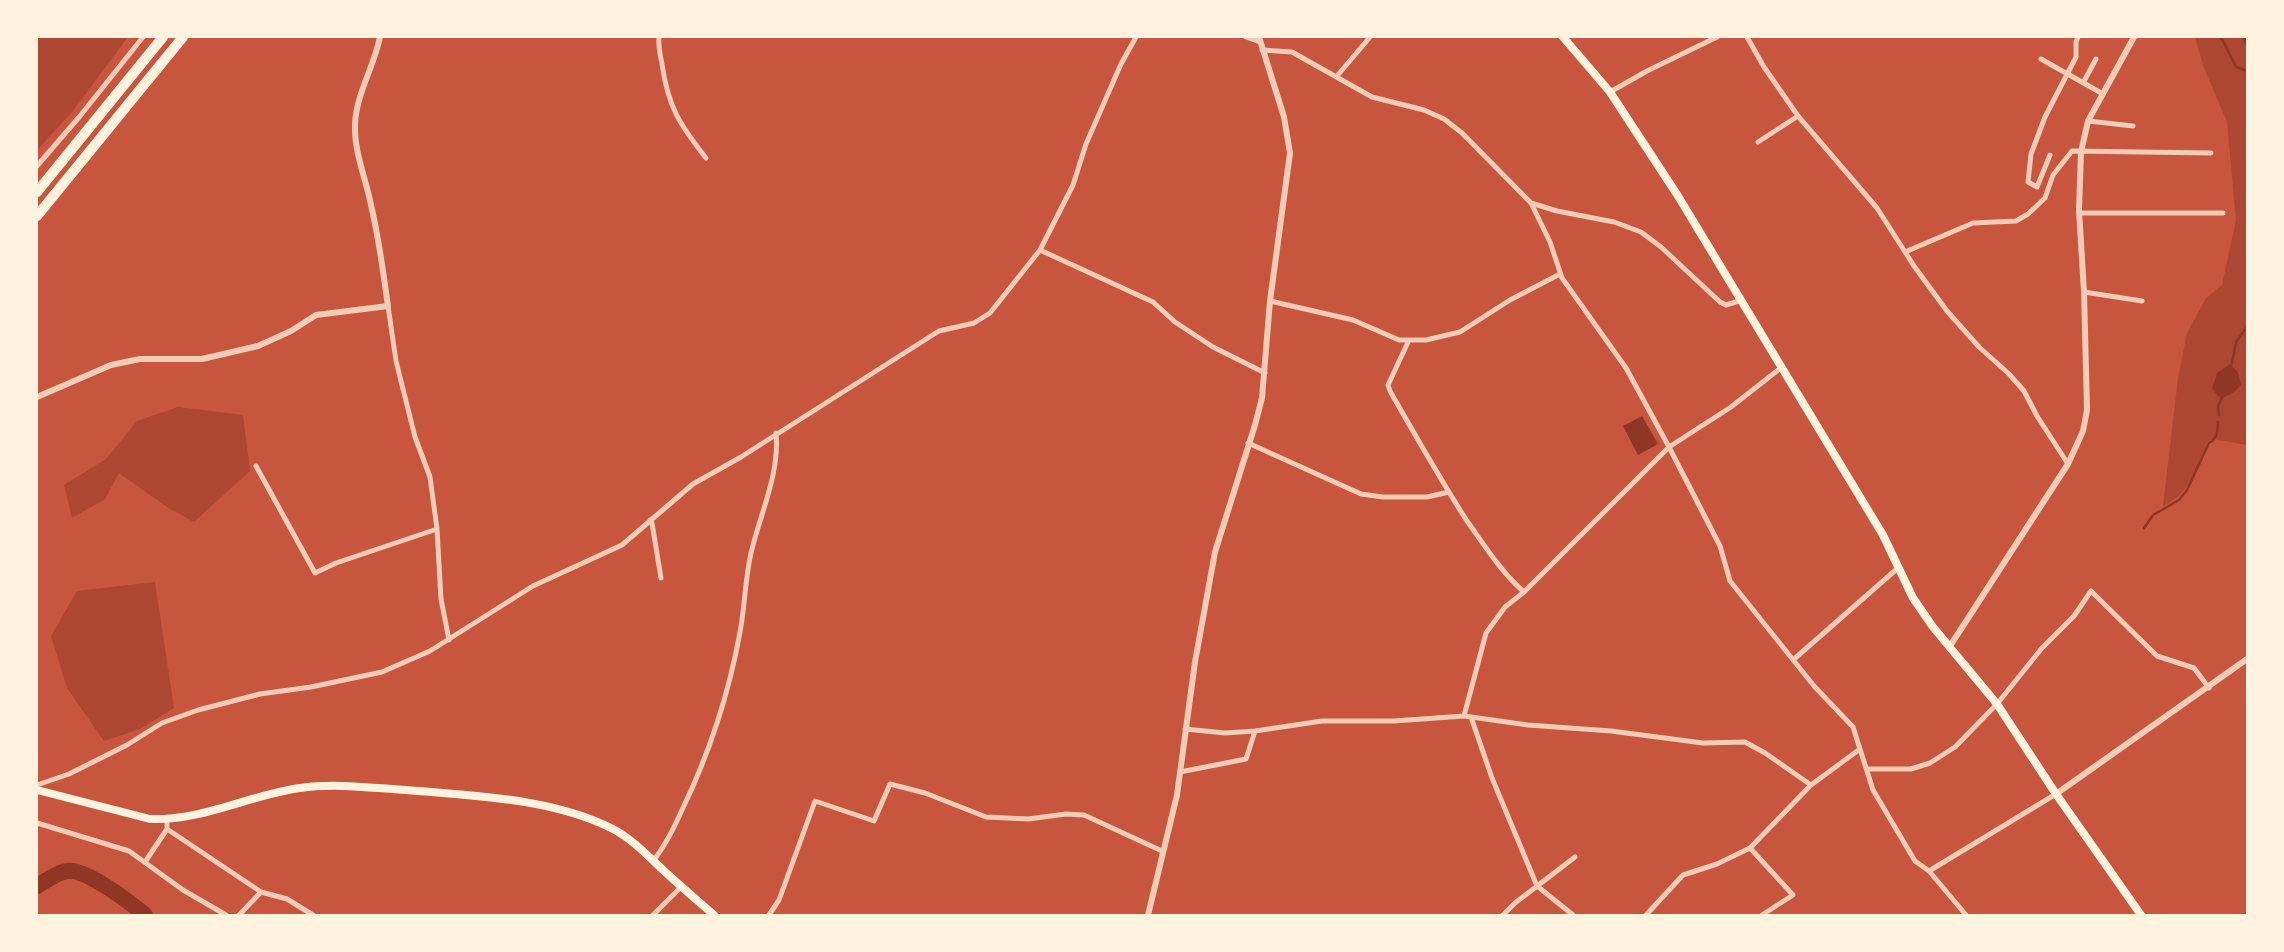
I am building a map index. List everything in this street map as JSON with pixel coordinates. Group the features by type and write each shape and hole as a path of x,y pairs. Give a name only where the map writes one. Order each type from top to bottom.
{"highway":[{"path":"37,192 163,37"},
{"path":"37,216 183,37"}],"main road":[{"path":"1563,37 1610,92 1678,196 1883,535 1913,598 1933,627 1997,704 2141,915"},
{"path":"37,788 167,824 300,788 347,786 465,795 551,807 577,813 615,830 636,844 714,915"}],"street":[{"path":"37,166 143,37"},
{"path":"380,37 362,89 355,126 377,230 396,361 415,437 430,477 437,529 441,599 449,640"},
{"path":"659,37 670,102 688,135 706,158"},
{"path":"37,788 127,745 162,723 198,710 260,694 311,687 382,672 430,652 533,586 622,545 693,484 741,457 939,331 974,323 990,313 1040,250 1073,185 1086,144 1121,64 1136,37"},
{"path":"1148,915 1177,795 1197,650 1215,552 1255,425 1265,373 1270,301 1290,153 1284,117 1260,39 1246,37"},
{"path":"1337,76 1370,37"},
{"path":"1610,92 1717,37"},
{"path":"1747,37 1798,116 1877,208 1947,311 2024,391 2068,464"},
{"path":"2031,154 2048,158 2037,187 2028,182 2031,154 2045,117 2076,57 2078,37"},
{"path":"1950,646 2068,464 2083,431 2087,410 2079,213 2081,152 2088,121 2134,37"},
{"path":"1262,50 1292,52 1372,97 1424,110 1444,119 1462,133 1531,203 1560,274 1626,368 1669,447 1720,546 1730,581 1814,686 1853,727 1873,790 1915,861 1929,871 1966,915"},
{"path":"2041,59 2103,94"},
{"path":"2083,83 2096,59"},
{"path":"1758,142 1798,116"},
{"path":"2088,121 2133,126"},
{"path":"1905,252 1973,223 2016,221 2028,214 2045,198 2053,175 2071,151 2211,153"},
{"path":"1531,203 1556,211 1614,222 1642,232 1720,302 1726,305 1742,300"},
{"path":"2079,213 2223,213"},
{"path":"1040,250 1153,302 1175,322 1213,347 1265,373"},
{"path":"1270,301 1353,320 1399,340 1426,340 1460,332 1510,300 1560,274"},
{"path":"2084,292 2142,300"},
{"path":"37,397 111,365 140,359 202,359 258,346 291,331 316,315 388,306"},
{"path":"1409,340 1388,385 1390,391 1449,492 1507,576 1524,592"},
{"path":"1573,915 1537,886 1468,716 1486,633 1505,607 1524,592 1669,447 1731,407 1782,367"},
{"path":"653,861 665,846 693,787 718,719 740,633 751,553 766,505 778,448 776,433"},
{"path":"1248,443 1361,494 1427,498 1449,492"},
{"path":"256,466 315,573 336,563 437,529"},
{"path":"650,520 662,578"},
{"path":"1793,660 1899,567"},
{"path":"1867,769 1911,769 1930,762 1955,747 1997,704 2042,648 2074,617 2091,591 2157,656 2194,668 2209,688"},
{"path":"1929,871 2056,794 2247,659"},
{"path":"1185,729 1224,733 1322,721 1394,721 1468,716 1703,743 1745,742 1811,785"},
{"path":"1180,772 1246,759 1255,731"},
{"path":"1646,915 1683,875 1717,864 1750,848 1811,785 1860,749"},
{"path":"769,915 779,900 815,801 874,821 890,784 925,793 986,817 1028,819 1066,814 1084,815 1162,850"},
{"path":"37,823 117,847 226,915"},
{"path":"145,862 167,824 261,892 287,899 313,915"},
{"path":"1750,848 1793,895 1762,915"},
{"path":"1503,915 1575,856"},
{"path":"653,915 681,887"},
{"path":"239,915 261,892"}],"shaded area":[{"path":"37,37 128,37 72,112 37,150"},
{"path":"2195,37 2247,37 2247,445 2212,439 2208,441 2186,487 2163,506 2178,378 2187,333 2206,298 2222,285 2236,220 2227,122 2204,68"},
{"path":"2230,364 2238,372 2241,385 2221,399 2212,389 2217,373"},
{"path":"178,407 243,415 250,471 194,522 167,507 119,473 105,499 72,518 64,485 106,459 137,421"},
{"path":"1642,416 1658,444 1638,455 1623,426"},
{"path":"155,582 174,708 140,729 104,741 67,688 51,636 77,591"}],"waterway":[{"path":"2219,37 2236,67 2247,71"},
{"path":"2244,37 2247,46"},
{"path":"2231,368 2236,342 2247,327"},
{"path":"2219,415 2218,406 2222,398"},
{"path":"2144,528 2153,515 2179,500 2187,490 2209,443 2216,437 2218,422"},
{"path":"37,886 60,873 75,872 108,887 145,915"}]}
